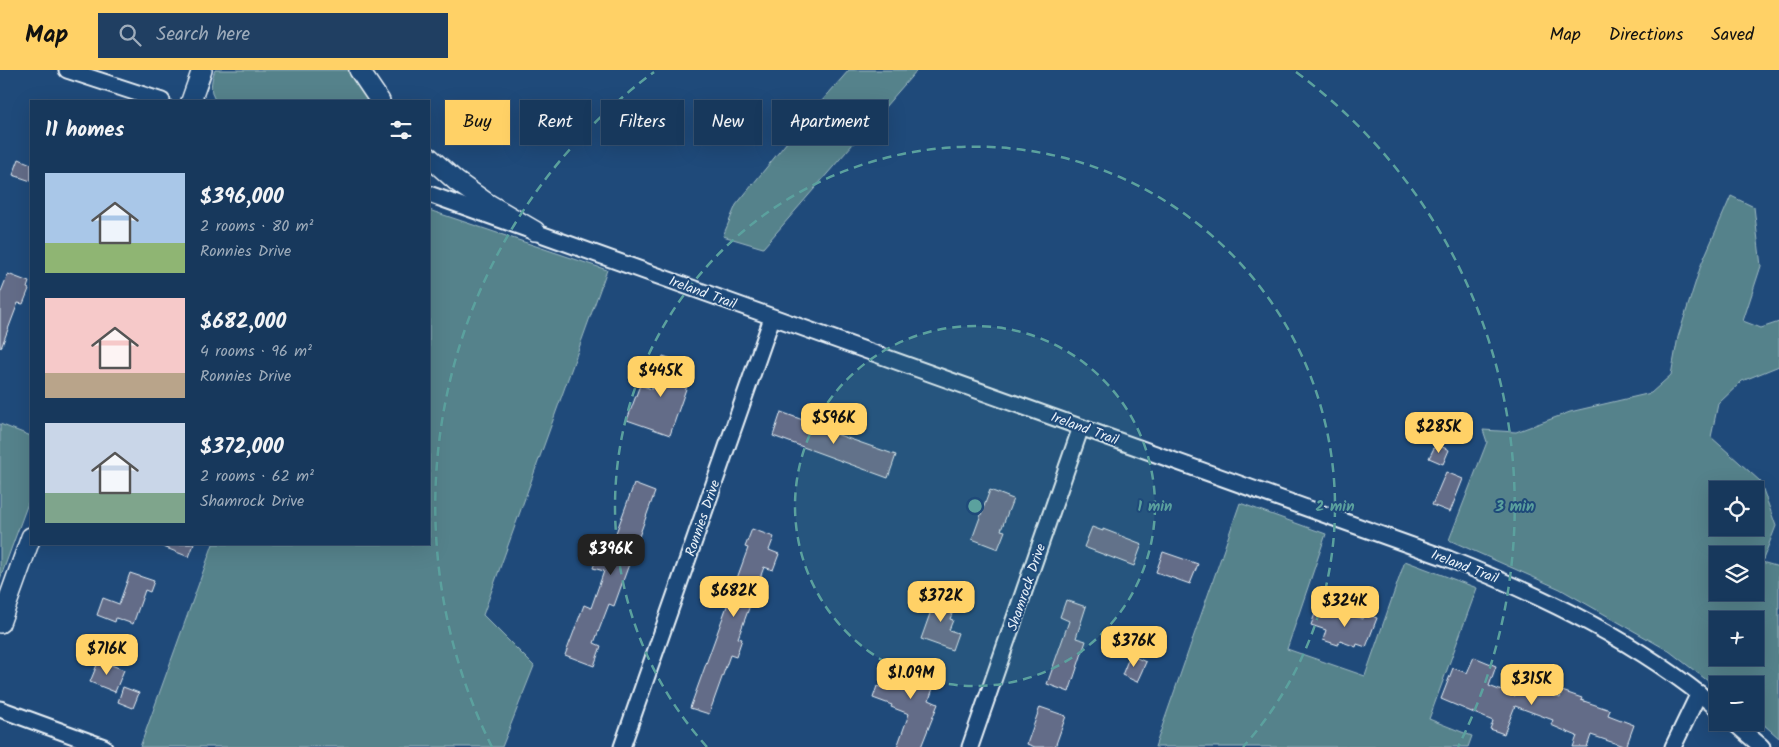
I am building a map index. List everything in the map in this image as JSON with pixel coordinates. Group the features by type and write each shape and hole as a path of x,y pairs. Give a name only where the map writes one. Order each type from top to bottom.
{"main road":[{"path":"191,100 202,70"},
{"path":"359,70 379,100"},
{"path":"430,158 456,181 487,203 535,231"},
{"path":"0,623 30,540"}],"street":[{"path":"67,70 159,100"},
{"name":"Ireland Trail","path":"430,194 772,318 1082,427 1500,579 1551,602 1620,640 1655,662 1709,701"},
{"name":"Ronnies Drive","path":"622,747 772,318"},
{"name":"Shamrock Drive","path":"970,747 1082,427"},
{"path":"1673,747 1699,693"},
{"path":"0,709 104,747"},
{"path":"1743,731 1762,747"}],"green space":[{"path":"215,70 349,70 368,100 215,100 212,94 212,78"},
{"path":"849,70 917,70 888,104 888,100 823,100"},
{"path":"785,145 852,145 763,248 723,236 736,205"},
{"path":"1731,196 1754,207 1761,266 1743,321 1761,328 1779,322 1779,366 1742,381 1718,404 1711,437 1760,481 1709,481 1709,536 1764,536 1764,492 1776,526 1764,557 1764,546 1709,546 1709,601 1764,601 1764,563 1779,567 1779,738 1764,725 1764,676 1709,676 1709,682 1669,651 1560,589 1449,540 1487,442 1483,430 1516,432 1570,412 1651,393 1671,375 1678,337 1701,265"},
{"path":"430,210 607,270 483,615 534,666 502,747 140,747 213,545 430,545"},
{"path":"0,424 30,436 30,498 0,579"},
{"path":"1240,503 1326,534 1287,649 1365,676 1405,561 1477,588 1429,719 1472,736 1468,747 1155,747"}],"building":[{"path":"19,159 30,164 30,181 13,175"},
{"path":"8,274 29,282 27,288 29,289 23,304 18,303 1,348 0,294"},
{"path":"663,356 690,365 684,382 688,383 670,435 627,420 640,385 652,389"},
{"path":"781,412 896,455 888,478 773,436"},
{"path":"1436,444 1449,450 1443,464 1429,458"},
{"path":"1446,472 1463,479 1450,512 1432,505"},
{"path":"634,484 655,492 614,606 609,604 594,643 601,646 594,666 565,655 584,605 591,608 604,571 593,568 600,548 609,552"},
{"path":"990,490 1013,499 1001,530 1005,531 998,549 972,539"},
{"path":"1092,527 1103,531 1103,529 1142,544 1134,566 1084,547"},
{"path":"752,529 774,537 769,550 779,554 773,570 764,567 738,638 742,639 736,657 730,655 709,714 690,708 748,548 745,547"},
{"path":"159,545 194,545 189,557"},
{"path":"1163,552 1198,564 1190,584 1156,572"},
{"path":"130,573 154,581 150,592 145,590 133,624 116,618 115,622 97,615 103,598 119,604"},
{"path":"937,594 957,601 950,619 953,620 949,630 958,633 952,650 921,639"},
{"path":"1066,600 1086,607 1076,638 1086,641 1069,692 1047,684 1069,621 1060,617"},
{"path":"1317,608 1343,616 1345,612 1362,619 1364,613 1377,618 1366,647 1357,644 1356,647 1340,641 1338,645 1323,640 1326,630 1311,625"},
{"path":"1130,655 1146,662 1137,682 1122,675"},
{"path":"1474,657 1496,666 1489,686 1515,696 1520,682 1560,698 1562,691 1610,710 1608,715 1634,725 1626,747 1591,735 1587,747 1573,747 1577,736 1551,725 1553,720 1515,706 1504,734 1490,729 1493,721 1441,699 1453,668 1467,673"},
{"path":"99,660 124,670 115,692 90,682"},
{"path":"907,660 939,671 929,700 938,704 921,747 897,747 909,714 873,698 877,686 885,689 892,669 903,673"},
{"path":"123,687 139,693 133,708 118,702"},
{"path":"1040,707 1066,716 1055,747 1035,747 1027,744"}]}
